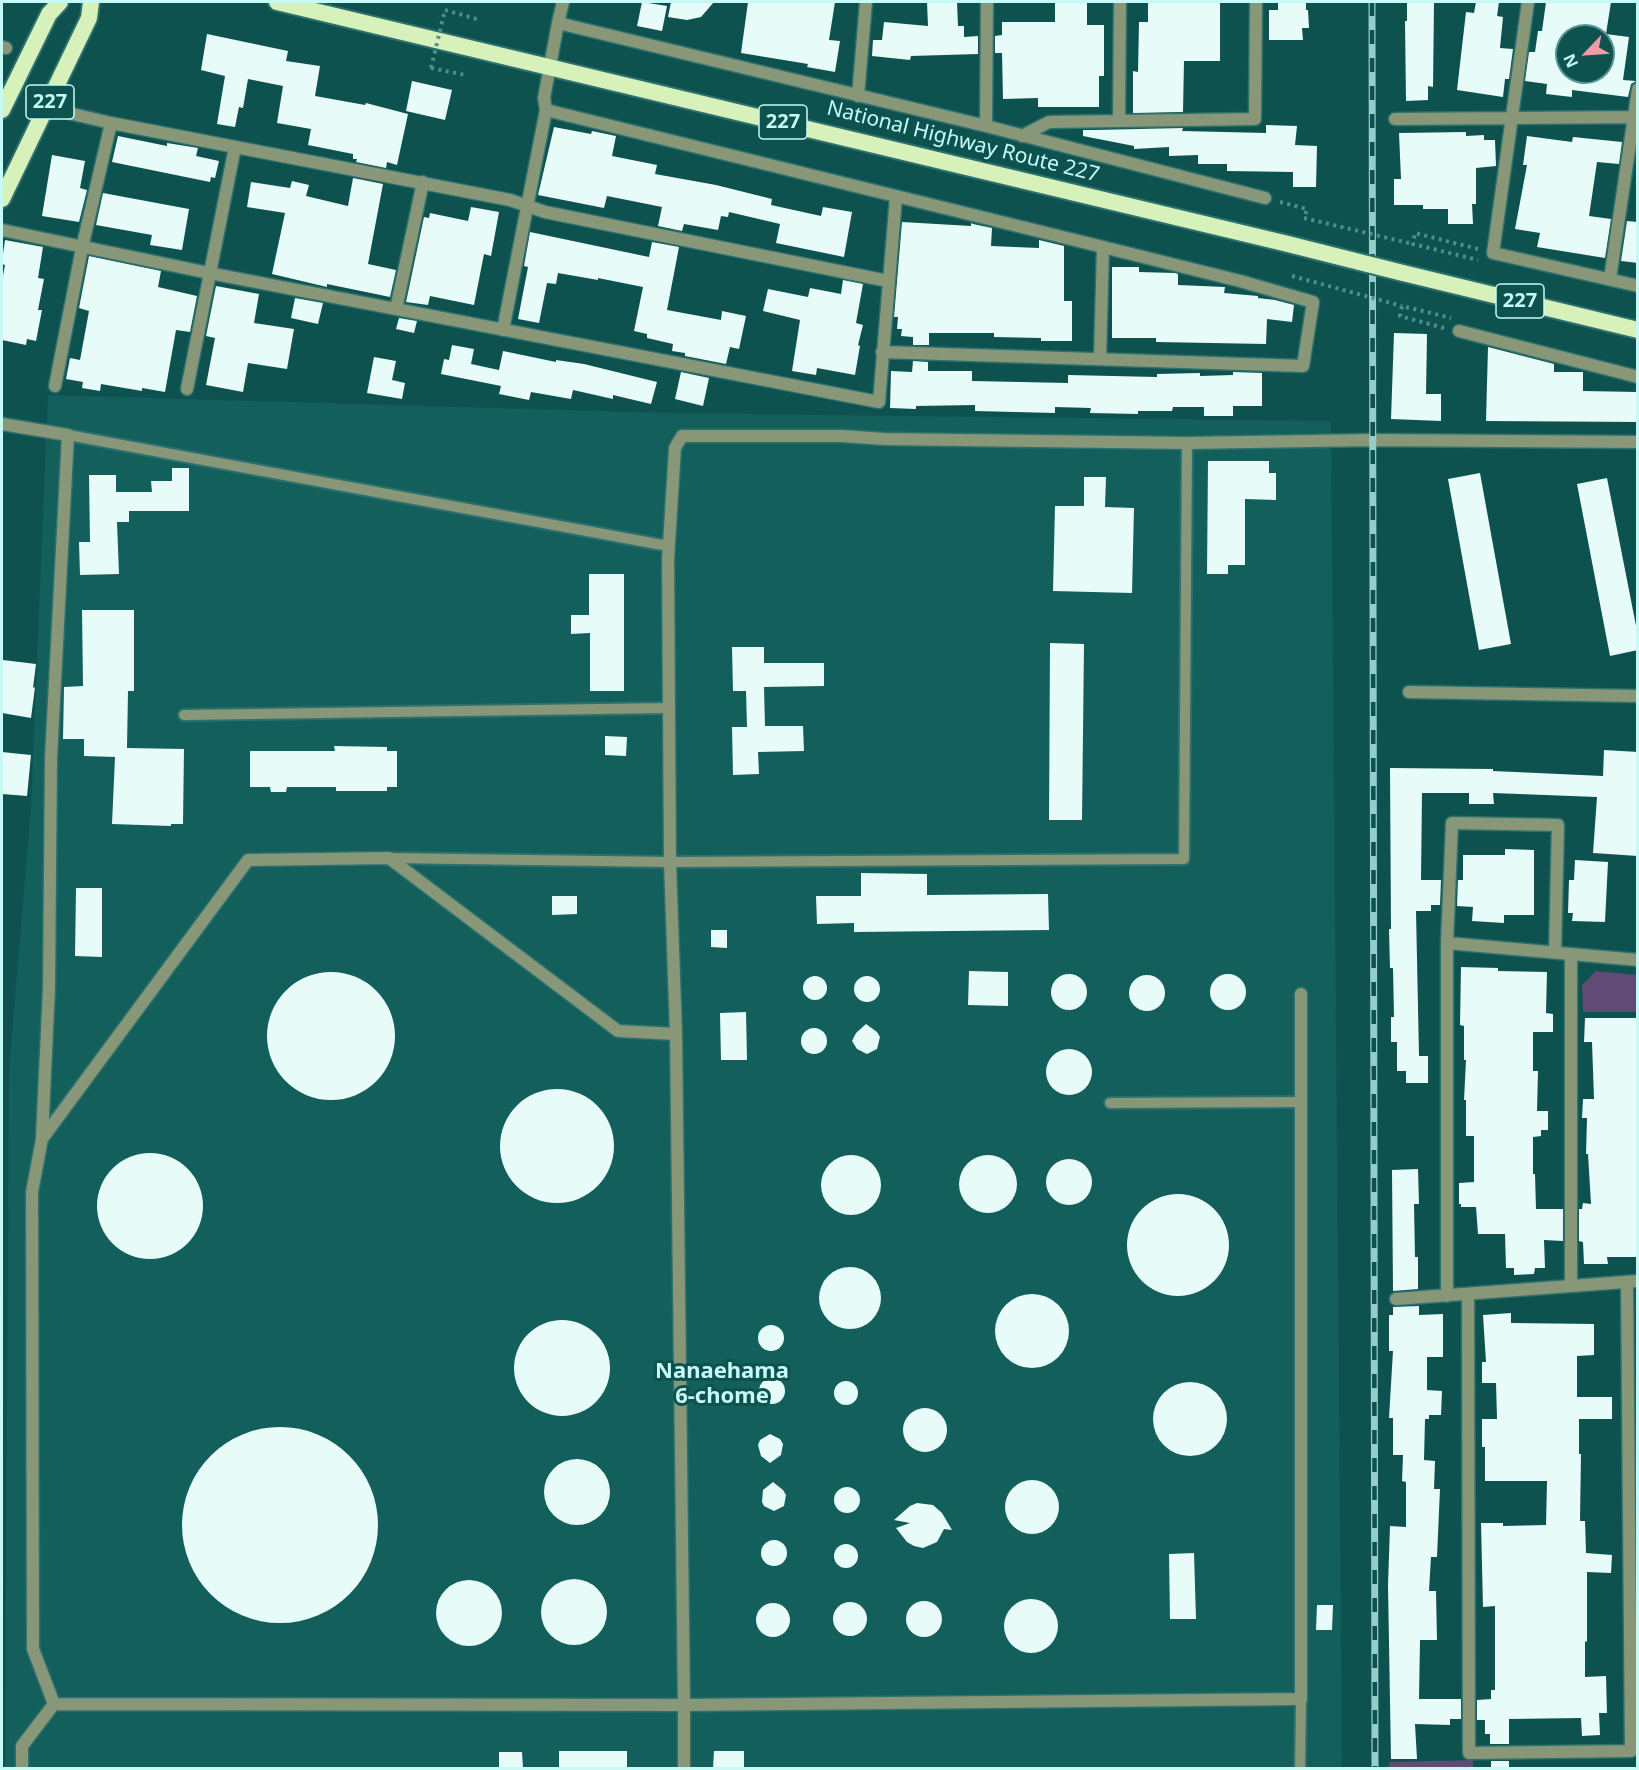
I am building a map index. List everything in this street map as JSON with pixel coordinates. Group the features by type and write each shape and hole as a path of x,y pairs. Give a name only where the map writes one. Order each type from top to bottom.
{"highway":[{"name":"227","path":"2,111 50,14 60,2"},
{"name":"227","path":"2,199 89,18 91,2"},
{"name":"National Highway Route 227","path":"277,2 1638,330"}],"street":[{"path":"503,330 546,110 544,98 563,2"},
{"path":"858,96 866,2"},
{"path":"986,126 987,2"},
{"path":"1119,120 1120,2"},
{"path":"1022,136 1049,122 1255,119 1256,2"},
{"path":"1528,2 1493,253 1638,286"},
{"path":"558,23 986,126 1265,198"},
{"path":"1610,279 1638,89"},
{"path":"47,108 111,123 423,182 528,205 545,212 888,281"},
{"path":"546,110 1240,281 1313,302 1303,366 882,352"},
{"path":"1395,119 1635,117"},
{"path":"55,386 82,248 111,123"},
{"path":"187,389 235,147"},
{"path":"396,309 423,182"},
{"path":"2,230 209,273 879,402 896,197"},
{"path":"1100,359 1103,247"},
{"path":"1459,332 1638,377"},
{"path":"2,424 68,435 51,758 49,988 42,1139 32,1192 33,1649 54,1704"},
{"path":"684,1768 676,1034 670,862 668,546 675,448 682,436 842,436 884,439 1187,443 1372,440 1638,442"},
{"path":"1409,692 1638,696"},
{"path":"1448,1296 1447,943 1452,823 1558,825 1555,952"},
{"path":"42,1139 248,860 389,858 618,1031 676,1034"},
{"path":"1447,943 1638,960"},
{"path":"1571,954 1571,1286"},
{"path":"54,1704 684,1705 1301,1699 1301,994"},
{"path":"1396,1299 1632,1282 1631,1751 1469,1753 1468,1294"},
{"path":"22,1768 21,1746 54,1704"}],"lane":[{"path":"68,435 668,546"},
{"path":"389,858 670,862 1184,859 1187,443"},
{"path":"184,715 669,708"},
{"path":"1110,1103 1302,1102"},
{"path":"1300,1768 1301,1699"}],"path":[{"path":"465,75 431,68 445,10 480,20"},
{"path":"1265,198 1307,209 1304,218 1413,244 1415,233 1493,253"},
{"path":"1292,276 1402,306 1401,316 1459,332"}],"shaded area":[{"path":"48,395 668,413 1331,421 1342,1768 5,1768 9,1069 31,807"},
{"path":"1596,971 1637,975 1637,1012 1583,1012 1582,985"},
{"path":"1473,1760 1473,1768 1389,1768 1389,1762"}],"building":[{"path":"642,2 667,6 662,31 637,26"},
{"path":"671,2 714,2 701,17 687,20 668,17"},
{"path":"748,2 835,2 829,40 840,41 835,72 807,67 808,64 741,53"},
{"path":"927,2 957,2 958,26 964,26 964,37 978,36 978,54 911,56 910,60 872,56 873,40 882,40 884,22 928,26"},
{"path":"1055,2 1087,2 1087,25 1104,25 1104,76 1099,76 1099,107 1038,107 1038,98 1003,99 1002,53 995,53 995,36 1002,35 1002,22 1055,22"},
{"path":"1148,2 1220,2 1220,61 1184,61 1183,112 1133,113 1133,71 1138,72 1139,22 1148,22"},
{"path":"1278,2 1306,2 1309,28 1302,28 1303,40 1269,40 1269,10 1278,10"},
{"path":"1407,2 1434,2 1433,87 1428,86 1428,100 1406,101 1405,21 1407,21"},
{"path":"1476,2 1499,2 1497,16 1503,17 1500,48 1513,49 1509,79 1505,79 1503,97 1457,90 1466,12 1474,13"},
{"path":"1546,2 1611,2 1608,24 1555,24 1555,84 1615,84 1615,35 1629,37 1623,80 1636,81 1631,84 1628,97 1572,90 1572,97 1546,94 1547,84 1525,81 1529,52 1535,52 1538,31 1542,31"},
{"path":"207,34 288,51 286,61 320,66 315,96 365,105 366,103 408,114 397,165 387,162 386,168 356,162 357,159 353,159 353,154 308,145 311,129 277,123 283,86 248,79 243,108 239,107 235,127 217,124 225,76 201,70"},
{"path":"412,81 452,90 445,120 406,111"},
{"path":"1266,125 1297,126 1295,145 1317,146 1316,187 1293,187 1293,172 1227,171 1227,164 1198,164 1198,155 1169,156 1169,147 1134,149 1134,146 1083,136 1083,130 1183,128 1182,131 1266,133"},
{"path":"554,127 616,136 612,156 657,165 655,174 716,185 772,199 771,205 821,216 823,207 852,212 844,257 776,243 780,224 729,212 728,217 721,216 718,230 684,224 682,231 658,226 662,207 607,196 604,208 538,195"},
{"path":"1466,132 1466,136 1484,135 1484,140 1495,140 1496,166 1476,168 1476,204 1472,204 1473,224 1448,224 1448,209 1423,209 1423,205 1394,205 1394,179 1401,179 1399,133"},
{"path":"118,136 167,146 167,143 198,148 196,156 219,161 215,178 211,177 210,182 112,162"},
{"path":"1527,136 1572,142 1573,137 1622,142 1619,164 1597,162 1589,216 1611,219 1605,258 1537,247 1540,233 1515,229 1527,165 1523,165"},
{"path":"52,155 85,161 80,188 87,190 79,222 42,216"},
{"path":"353,178 383,184 368,264 396,270 390,297 327,284 327,287 272,274 285,213 247,207 251,182 290,188 292,181 309,185 306,196 348,206"},
{"path":"103,193 189,209 182,250 150,245 152,235 96,225"},
{"path":"471,207 499,212 491,256 484,254 474,305 430,296 428,305 406,302 424,217 429,218 430,213 468,221"},
{"path":"1627,221 1638,222 1638,263 1621,261"},
{"path":"902,222 971,226 971,223 992,228 991,246 1039,248 1039,240 1064,246 1064,301 1072,301 1072,341 994,337 994,333 929,333 929,345 913,345 913,337 901,336 902,329 897,329 898,317 894,317"},
{"path":"530,232 649,257 652,242 679,247 667,310 721,320 722,311 746,316 739,349 730,347 726,364 685,356 685,353 672,351 673,344 647,338 647,334 634,331 643,287 598,278 598,280 558,273 556,284 547,283 539,323 518,319 528,267 524,266"},
{"path":"5,240 43,247 38,278 44,279 38,310 42,310 36,341 27,339 26,345 2,340 2,281 5,265 2,261"},
{"path":"89,256 161,271 158,287 197,296 190,332 176,330 165,392 142,388 142,391 101,384 100,391 82,388 83,382 66,379 70,358 80,360 89,311 79,308"},
{"path":"1112,267 1139,267 1139,272 1175,273 1178,274 1178,285 1225,287 1224,293 1258,296 1258,298 1294,305 1292,322 1267,319 1266,344 1156,342 1156,338 1112,338"},
{"path":"843,280 863,284 856,323 863,325 855,375 817,368 816,375 792,371 800,320 763,311 768,289 808,297 810,288 841,294"},
{"path":"216,286 259,294 254,323 294,329 287,369 248,363 243,392 206,385 215,338 206,336"},
{"path":"295,298 323,303 318,324 291,318"},
{"path":"399,318 417,321 414,333 396,329"},
{"path":"1394,333 1427,334 1426,394 1441,394 1441,421 1391,419"},
{"path":"452,345 474,349 471,364 499,370 503,351 556,362 556,360 584,364 657,382 651,404 613,395 613,399 573,390 571,399 531,392 529,400 499,394 501,386 441,374 444,359 449,360"},
{"path":"1488,347 1554,364 1554,372 1583,372 1583,391 1638,392 1638,422 1486,421"},
{"path":"374,357 396,361 392,380 405,383 402,399 367,393"},
{"path":"913,361 928,362 928,371 972,371 972,381 1068,383 1068,375 1157,377 1157,374 1200,373 1200,376 1233,375 1233,372 1262,373 1262,406 1233,406 1233,416 1204,416 1204,407 1173,407 1172,411 1138,411 1138,414 1090,413 1091,408 1055,407 1055,413 975,411 975,405 916,406 916,409 890,408 891,371 912,372"},
{"path":"681,372 709,378 703,406 675,399"},
{"path":"1208,461 1269,461 1269,473 1276,473 1276,500 1245,499 1245,565 1228,565 1228,574 1207,574"},
{"path":"172,468 189,468 189,511 129,511 129,522 117,522 119,574 80,575 79,542 90,542 89,475 116,475 116,492 152,492 151,481 172,481"},
{"path":"1480,473 1511,644 1479,650 1448,479"},
{"path":"1084,477 1106,477 1105,507 1134,508 1132,593 1053,591 1055,506 1084,506"},
{"path":"1607,478 1638,636 1638,650 1610,656 1577,484"},
{"path":"589,574 624,574 624,691 590,691 590,633 571,634 571,615 589,615"},
{"path":"82,610 134,610 134,691 128,691 127,748 184,749 183,824 171,824 171,826 112,824 115,757 84,756 84,739 63,739 64,687 83,686"},
{"path":"1050,643 1084,644 1082,820 1049,820"},
{"path":"732,647 764,647 764,663 824,663 824,686 764,687 765,726 803,726 804,751 758,752 759,774 733,775 732,727 747,727 746,691 733,691"},
{"path":"3,660 36,664 31,718 2,713"},
{"path":"605,736 627,737 626,756 605,755"},
{"path":"334,746 387,747 387,751 397,751 397,787 387,787 387,791 336,791 336,787 287,787 286,792 271,792 270,787 250,787 250,751 335,751"},
{"path":"1604,750 1638,752 1638,856 1593,853 1597,797 1493,793 1494,804 1469,804 1469,793 1422,793 1421,880 1441,880 1440,905 1431,905 1431,911 1416,911 1419,1056 1428,1056 1428,1083 1406,1083 1406,1071 1397,1071 1397,1042 1391,1042 1391,1017 1394,1017 1389,929 1391,929 1390,768 1493,769 1493,771 1603,776"},
{"path":"2,752 31,755 27,796 2,794"},
{"path":"1505,849 1534,850 1534,915 1504,915 1504,923 1472,921 1473,907 1457,906 1458,880 1463,880 1463,855 1505,855"},
{"path":"1575,860 1608,862 1605,922 1572,921 1573,913 1568,913 1569,880 1574,880"},
{"path":"861,873 927,874 927,895 1048,894 1049,930 854,932 854,923 817,924 816,896 861,896"},
{"path":"76,888 102,888 102,957 75,956"},
{"path":"552,896 577,896 577,914 552,915"},
{"path":"711,930 727,930 727,948 711,947"},
{"path":"1461,967 1498,968 1498,971 1547,972 1546,1013 1553,1014 1553,1032 1533,1032 1533,1071 1538,1071 1537,1111 1548,1111 1548,1130 1541,1130 1541,1136 1533,1137 1533,1174 1535,1174 1536,1209 1563,1209 1563,1241 1544,1240 1545,1268 1535,1268 1534,1274 1514,1275 1514,1268 1506,1268 1505,1234 1478,1234 1476,1207 1461,1207 1459,1204 1459,1183 1474,1182 1474,1136 1466,1136 1466,1100 1464,1100 1466,1060 1464,1060 1464,1026 1460,1025"},
{"path":"969,971 1008,972 1008,1006 968,1005"},
{"path":"331,972 356,977 376,991 390,1011 395,1036 390,1061 376,1081 356,1095 331,1100 306,1095 286,1081 272,1061 267,1036 272,1011 286,991 306,977"},
{"path":"1069,974 1082,979 1087,992 1082,1005 1069,1010 1056,1005 1051,992 1056,979"},
{"path":"1228,974 1240,980 1246,992 1240,1004 1228,1010 1216,1004 1210,992 1216,980"},
{"path":"1147,975 1160,980 1165,993 1160,1006 1147,1011 1134,1006 1129,993 1134,980"},
{"path":"815,976 824,979 827,988 824,997 815,1000 806,997 803,988 806,979"},
{"path":"867,976 876,980 880,989 876,998 867,1002 858,998 854,989 858,980"},
{"path":"746,1012 747,1060 721,1060 720,1013"},
{"path":"1585,1018 1638,1018 1638,1257 1607,1257 1608,1264 1584,1264 1583,1242 1579,1241 1579,1209 1582,1209 1583,1203 1591,1204 1588,1154 1586,1154 1587,1118 1582,1118 1583,1099 1594,1099 1592,1042 1584,1042"},
{"path":"866,1024 880,1037 877,1049 867,1054 857,1049 852,1041 856,1033"},
{"path":"814,1028 823,1032 827,1041 823,1050 814,1054 805,1050 801,1041 805,1032"},
{"path":"1069,1049 1078,1050 1085,1056 1091,1063 1091,1081 1085,1088 1078,1094 1069,1095 1060,1094 1053,1088 1047,1081 1046,1072 1047,1063 1053,1056 1060,1050"},
{"path":"557,1089 579,1094 597,1106 609,1124 614,1146 609,1168 597,1186 579,1198 557,1203 535,1198 517,1186 505,1168 500,1146 505,1124 517,1106 535,1094"},
{"path":"150,1153 170,1157 187,1169 199,1186 203,1206 199,1226 187,1243 170,1255 150,1259 130,1255 113,1243 101,1226 97,1206 101,1186 113,1169 130,1157"},
{"path":"845,1155 857,1155 873,1163 879,1173 881,1185 879,1197 873,1207 857,1215 845,1215 829,1207 821,1191 821,1179 829,1163"},
{"path":"982,1155 994,1155 1009,1163 1017,1178 1017,1190 1009,1205 994,1213 982,1213 967,1205 959,1190 959,1178 967,1163"},
{"path":"1069,1159 1085,1166 1092,1182 1085,1198 1069,1205 1053,1198 1046,1182 1053,1166"},
{"path":"1418,1169 1419,1204 1414,1204 1418,1289 1393,1291 1392,1170"},
{"path":"1178,1194 1198,1197 1207,1202 1221,1216 1226,1225 1229,1245 1226,1265 1221,1274 1207,1288 1198,1293 1178,1296 1158,1293 1149,1288 1135,1274 1130,1265 1127,1245 1130,1225 1135,1216 1149,1202 1158,1197"},
{"path":"850,1267 862,1269 872,1276 879,1286 881,1298 879,1310 872,1320 862,1327 850,1329 838,1327 828,1320 821,1310 819,1298 821,1286 828,1276 838,1269"},
{"path":"1032,1294 1053,1300 1063,1310 1069,1331 1063,1352 1053,1362 1032,1368 1011,1362 1001,1352 995,1331 1001,1310 1011,1300"},
{"path":"1419,1306 1419,1315 1443,1314 1443,1357 1427,1357 1427,1390 1442,1391 1441,1415 1429,1415 1429,1419 1425,1419 1424,1460 1435,1461 1434,1489 1440,1489 1437,1557 1431,1557 1429,1591 1436,1591 1437,1640 1420,1640 1419,1699 1461,1699 1461,1719 1450,1719 1450,1725 1415,1724 1417,1759 1391,1759 1388,1585 1390,1526 1406,1527 1406,1482 1402,1481 1403,1455 1393,1455 1393,1418 1389,1418 1393,1351 1389,1351 1389,1315 1393,1315 1393,1307"},
{"path":"1511,1313 1511,1323 1594,1324 1594,1355 1577,1356 1577,1397 1612,1397 1612,1419 1579,1419 1580,1521 1585,1521 1586,1553 1612,1555 1611,1573 1587,1572 1585,1677 1606,1676 1607,1713 1599,1713 1600,1735 1582,1736 1581,1718 1509,1719 1509,1744 1490,1744 1490,1734 1485,1734 1485,1720 1477,1720 1477,1700 1491,1699 1491,1690 1495,1690 1495,1606 1483,1607 1481,1523 1503,1523 1503,1526 1546,1525 1547,1481 1485,1481 1482,1419 1497,1419 1496,1383 1482,1383 1482,1362 1486,1362 1483,1315"},
{"path":"562,1320 581,1323 596,1334 607,1349 610,1368 607,1387 596,1402 581,1413 562,1416 543,1413 528,1402 517,1387 514,1368 517,1349 528,1334 543,1323"},
{"path":"771,1325 780,1329 784,1338 780,1347 771,1351 762,1347 758,1338 762,1329"},
{"path":"772,1378 781,1382 785,1391 781,1400 772,1404 763,1400 759,1391 763,1382"},
{"path":"841,1381 851,1381 858,1388 858,1398 851,1405 841,1405 834,1398 834,1388"},
{"path":"1183,1382 1197,1382 1211,1388 1221,1398 1227,1412 1227,1426 1221,1440 1211,1450 1197,1456 1183,1456 1169,1450 1159,1440 1153,1426 1153,1412 1159,1398 1169,1388"},
{"path":"925,1408 941,1414 947,1430 941,1446 925,1452 909,1446 903,1430 909,1414"},
{"path":"270,1427 290,1427 326,1438 335,1443 356,1463 371,1487 378,1515 378,1535 371,1563 362,1580 342,1601 326,1612 309,1619 290,1623 270,1623 242,1616 225,1607 198,1580 186,1554 182,1535 182,1515 189,1487 198,1470 225,1443 251,1431"},
{"path":"770,1434 780,1439 783,1444 781,1455 770,1463 761,1456 758,1445 760,1440"},
{"path":"577,1459 589,1462 600,1469 607,1480 610,1492 607,1504 600,1515 589,1522 577,1525 565,1522 554,1515 547,1504 544,1492 547,1480 554,1469 565,1462"},
{"path":"1027,1480 1037,1480 1047,1484 1055,1492 1059,1507 1055,1522 1047,1530 1037,1534 1027,1534 1017,1530 1009,1522 1005,1512 1005,1502 1009,1492 1017,1484"},
{"path":"773,1482 786,1495 784,1506 774,1511 764,1506 762,1502 763,1490"},
{"path":"847,1487 856,1491 860,1500 856,1509 847,1513 838,1509 834,1500 838,1491"},
{"path":"917,1503 933,1505 942,1513 952,1530 944,1529 937,1542 923,1548 907,1542 896,1528 910,1523 894,1520"},
{"path":"774,1540 783,1544 787,1553 783,1562 774,1566 765,1562 761,1553 765,1544"},
{"path":"841,1544 851,1544 858,1551 858,1561 851,1568 841,1568 834,1561 834,1551"},
{"path":"1194,1553 1196,1619 1170,1619 1169,1554"},
{"path":"574,1579 586,1582 597,1589 604,1600 607,1612 604,1624 597,1635 586,1642 574,1645 562,1642 551,1635 544,1624 541,1612 544,1600 551,1589 562,1582"},
{"path":"469,1580 482,1583 492,1590 499,1600 502,1613 499,1626 492,1636 482,1643 469,1646 456,1643 446,1636 439,1626 436,1613 439,1600 446,1590 456,1583"},
{"path":"1026,1599 1036,1599 1046,1603 1054,1611 1058,1626 1054,1641 1046,1649 1036,1653 1026,1653 1016,1649 1008,1641 1004,1631 1004,1621 1008,1611 1016,1603"},
{"path":"924,1601 937,1606 942,1619 937,1632 924,1637 911,1632 906,1619 911,1606"},
{"path":"850,1602 862,1607 867,1619 862,1631 850,1636 838,1631 833,1619 838,1607"},
{"path":"773,1603 785,1608 790,1620 785,1632 773,1637 761,1632 756,1620 761,1608"},
{"path":"1317,1605 1333,1605 1332,1630 1316,1630"},
{"path":"559,1751 627,1751 627,1768 559,1768"},
{"path":"714,1751 744,1751 744,1768 713,1768"},
{"path":"499,1752 522,1752 523,1768 499,1768"},
{"path":"1491,1761 1509,1761 1509,1768 1491,1768"}],"railway":[{"path":"1372,2 1375,1768"}],"district":[{"name":"Nanaehama 6-chome","path":"722,1384"}]}
